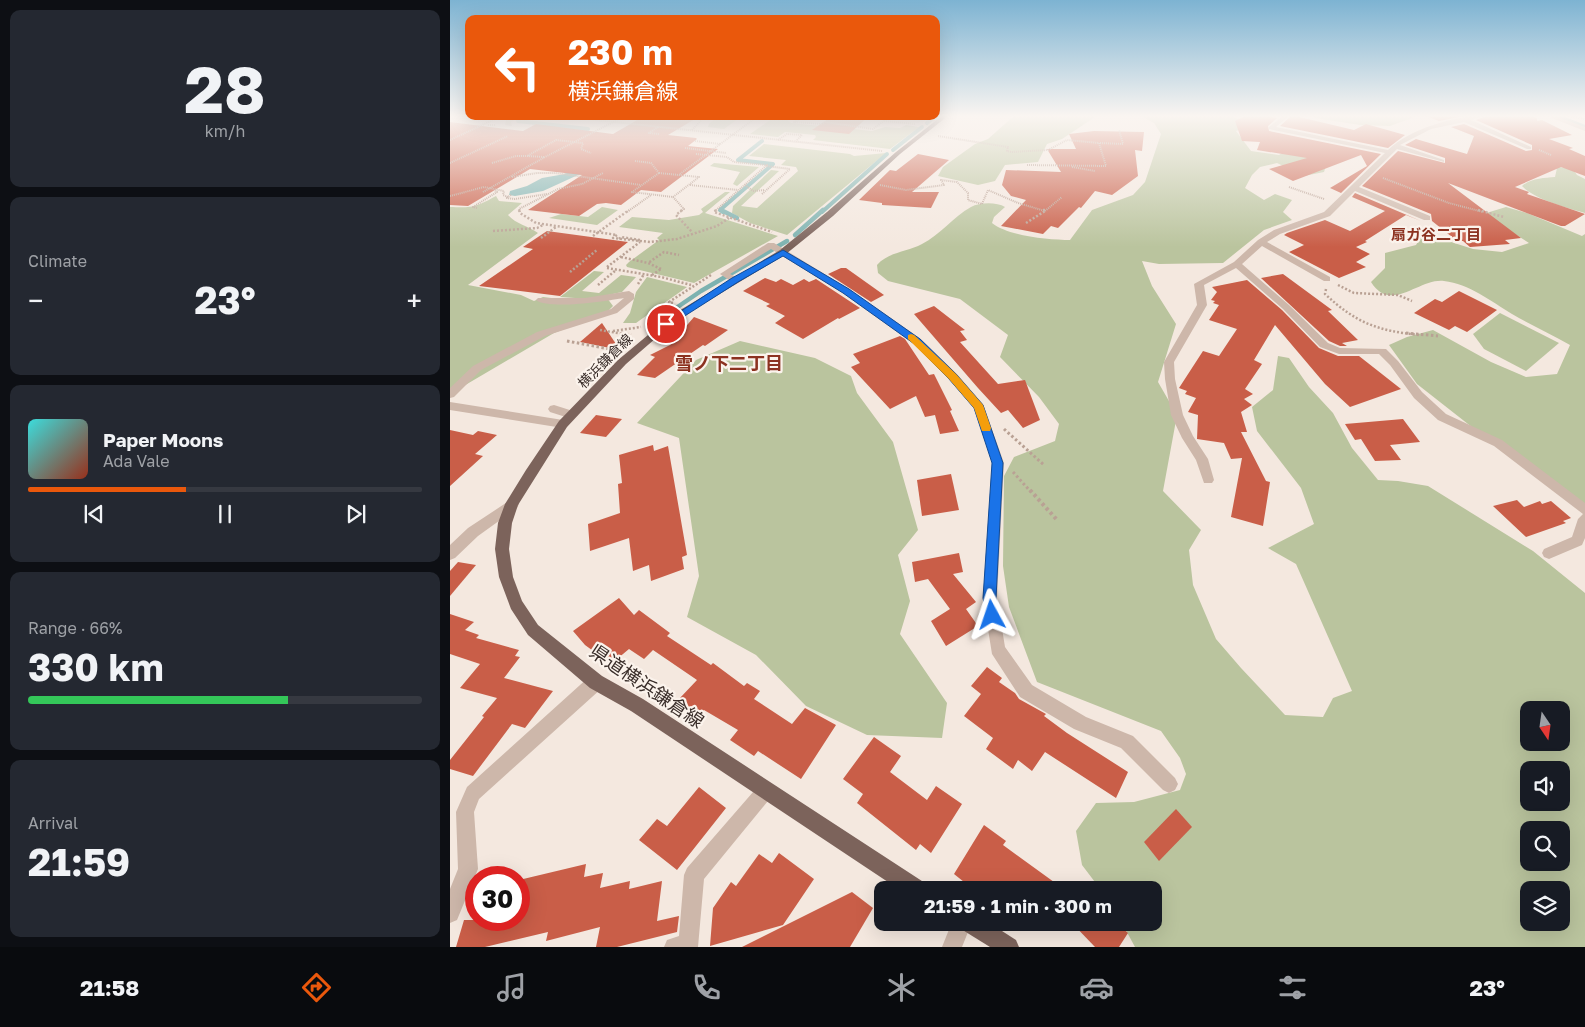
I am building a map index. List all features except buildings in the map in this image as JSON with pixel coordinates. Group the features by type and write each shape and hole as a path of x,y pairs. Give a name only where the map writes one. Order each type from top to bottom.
{"main road":[{"name":"横浜鎌倉線","path":"568,420 622,362 656,332 729,276 778,249 799,240 890,159"},
{"name":"県道横浜鎌倉線","path":"568,420 530,472 512,504 505,523 502,549 506,576 516,604 533,630 596,682 637,705 904,881"},
{"path":"983,931 1009,947"}],"street":[{"path":"1208,480 1202,459 1188,438 1177,415 1170,379 1169,362 1202,305 1199,284 1237,264 1261,242 1277,232 1327,214 1381,159"},
{"path":"1436,159 1442,161"},
{"path":"1353,188 1427,218"},
{"path":"1261,242 1327,279"},
{"path":"778,249 846,291 917,341 953,376 979,407 998,463 990,598 998,649 1026,692 1080,723 1127,742 1169,784"},
{"path":"1237,264 1286,307 1324,345 1338,351 1382,351 1394,363 1418,395 1442,417 1498,443 1585,510"},
{"path":"450,394 477,368 541,334 614,311 629,299 629,294 576,303 541,300"},
{"path":"450,406 568,420"},
{"path":"554,409 568,420"},
{"path":"450,554 473,532 512,504"},
{"path":"1549,553 1577,541 1585,519"},
{"path":"450,913 468,869 465,812 473,793 596,682"},
{"path":"683,946 694,875 766,790"},
{"path":"952,947 958,931"}],"path":[{"path":"492,163 504,159"},
{"path":"483,192 541,159"},
{"path":"679,175 699,159"},
{"path":"729,159 734,162 790,169 762,194"},
{"path":"1028,165 1106,166 1104,159"},
{"path":"635,161 652,163 659,173"},
{"path":"767,166 714,212 799,240"},
{"path":"1062,166 1094,171"},
{"path":"516,168 523,169"},
{"path":"509,177 537,173 564,174 642,186"},
{"path":"450,196 478,188 492,187 504,191 503,195 510,196 506,198 514,199 551,193 582,184 588,179 603,173"},
{"path":"673,197 699,177 659,173 632,192 673,197 684,209 676,215 692,232"},
{"path":"1368,173 1449,203 1504,217"},
{"path":"866,182 906,190 944,185 941,180 956,182 968,193 968,200 982,204 988,190 1018,203 1045,211"},
{"path":"612,185 616,183"},
{"path":"689,185 739,190"},
{"path":"745,186 753,191 765,190"},
{"path":"1289,187 1337,203"},
{"path":"477,208 473,207 497,190"},
{"path":"559,193 551,193 519,209 520,213 544,225 619,235 613,238 618,239 621,237 640,240 638,242"},
{"path":"593,236 652,195"},
{"path":"1026,223 1062,197"},
{"path":"729,276 710,275 692,285 652,275 607,268 638,242 660,242 687,237 692,232 719,226 730,218"},
{"path":"493,231 537,228 544,225"},
{"path":"541,238 557,227"},
{"path":"581,235 586,231"},
{"path":"606,238 612,234"},
{"path":"570,272 597,250"},
{"path":"648,263 664,252 679,254"},
{"path":"620,257 648,263 661,269 652,275"},
{"path":"592,290 617,269"},
{"path":"1412,301 1398,295 1354,293 1327,279 1325,294 1343,312 1365,326 1393,333 1438,336"},
{"path":"610,331 639,327"},
{"path":"566,341 615,350 619,347"},
{"path":"979,407 1044,465"},
{"path":"1016,474 1058,521"}],"green space":[{"path":"779,159 879,159 787,235 750,223 732,213 733,206 771,170 779,171 741,206 757,208 798,171 796,167 781,165 786,160"},
{"path":"954,159 1039,159 1038,162 1005,165 995,181 978,185 938,176 943,167"},
{"path":"1153,159 1328,159 1324,172 1304,176 1277,163 1260,167 1252,175 1245,188 1264,200 1275,194 1292,200 1283,212 1292,220 1264,230 1223,263 1159,264 1142,261 1152,286 1176,324 1158,382 1177,415 1163,491 1201,530 1189,550 1193,585 1216,639 1285,715 1323,717 1333,698 1352,691 1296,564 1268,548 1314,524 1301,488 1257,431 1252,407 1273,390 1278,356 1289,358 1309,387 1333,413 1352,448 1378,480 1428,486 1533,551 1585,593 1585,947 1135,947 1126,931 1162,931 1162,881 1094,881 1082,865 1076,831 1096,803 1134,802 1180,790 1186,774 1180,758 1161,731 1037,682 1009,607 1003,566 1004,476 1014,457 1055,441 1059,424 1039,397 1000,357 1008,335 960,299 888,281 878,273 877,265 887,257 916,247 929,240 964,211 975,205 993,203 1005,207 994,217 992,223 1008,231 1029,236 1070,240 1092,210 1133,195 1145,182"},
{"path":"714,163 759,167 737,186 733,184 740,172 710,166"},
{"path":"1553,166 1573,169 1577,175 1585,179 1585,213 1542,199 1522,186 1533,180 1555,177 1557,168"},
{"path":"725,192 730,192 705,213 778,236 694,283 627,267 626,265 629,262 659,240 657,238 663,233 619,227 632,217 669,220 699,215 703,212 701,209"},
{"path":"496,196 499,201 522,203 508,215 515,221 538,233 468,285 521,295 534,301 543,297 576,301 607,298 613,306 606,313 554,333 450,394 450,207 474,206"},
{"path":"602,207 618,210 597,225 549,218 561,214 588,217"},
{"path":"1506,207 1527,213 1582,236 1585,234 1585,512 1417,384 1389,345 1407,337 1433,330 1491,362 1526,377 1557,374 1570,345 1512,314 1480,294 1453,283 1435,281 1396,295 1387,295 1379,291 1371,282 1385,268 1385,253 1416,245 1423,233 1473,249 1502,252 1529,243 1483,214"},
{"path":"594,271 604,272 582,291 599,293 621,275 636,277 622,292 590,299 560,297"},
{"path":"647,277 687,287 636,323 623,323 630,313 636,292"},
{"path":"1500,313 1559,343 1526,371 1484,349 1473,334"},
{"path":"740,341 815,358 851,376 857,393 893,442 918,530 898,555 910,601 900,634 947,703 942,738 867,735 806,706 756,655 687,617 699,576 679,438 637,423 696,360"}],"water":[{"path":"566,172 592,173 578,175 543,191 515,196 509,195 510,191 527,186 542,178 565,174"}],"waterway":[{"path":"723,212 720,210 773,164 739,159"},
{"path":"822,212 881,159"},
{"path":"721,210 737,218"},
{"path":"795,235 823,210"},
{"path":"657,321 701,291 787,241"}],"slow traffic":[{"path":"911,337 953,376 979,407 986,428"}],"district":[{"name":"扇ガ谷二丁目","path":"1436,235"},
{"name":"雪ノ下二丁目","path":"729,364"}],"route":[{"path":"666,324 692,306 783,252 846,291 917,341 953,376 979,407 998,463 990,598 992,615"}]}
